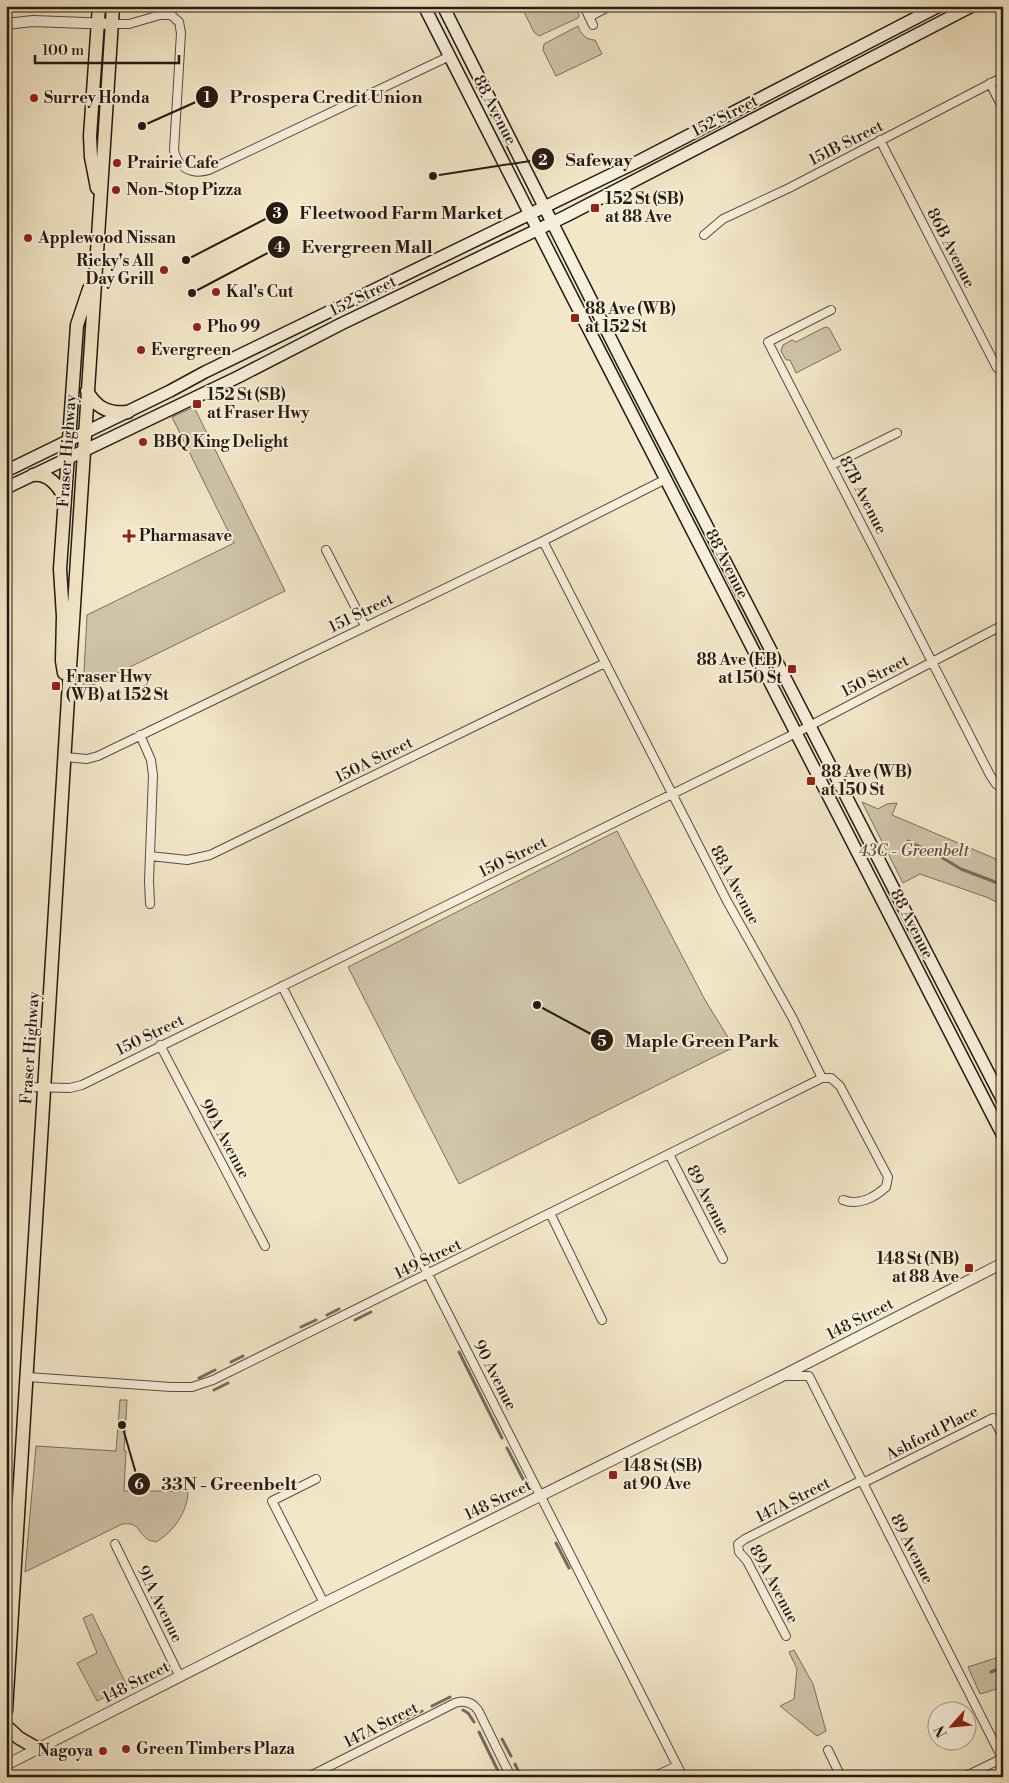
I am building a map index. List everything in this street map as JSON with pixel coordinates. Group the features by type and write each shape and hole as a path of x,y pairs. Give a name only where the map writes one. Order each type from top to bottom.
{"main road":[{"name":"Fraser Highway","path":"99,6 90,136 91,157 100,206"},
{"name":"Fraser Highway","path":"6,1712 87,391 113,6"},
{"name":"88 Avenue","path":"424,6 1003,1136"},
{"name":"88 Avenue","path":"443,6 623,363 1003,1101"},
{"name":"152 Street","path":"6,471 128,412 205,372 545,208 939,6"},
{"name":"152 Street","path":"6,488 238,377 350,319 538,229 972,6"},
{"name":"Fraser Highway","path":"68,698 62,661 63,616 60,569 77,325 95,270"},
{"path":"87,391 97,404 105,410 114,413 128,412"},
{"path":"33,475 39,475 52,481 65,498"},
{"name":"Fraser Highway","path":"6,1628 13,1608"},
{"path":"6,1726 19,1738 38,1749"}],"street":[{"path":"584,6 593,25"},
{"path":"589,17 610,6"},
{"path":"6,24 33,21 129,24 160,15 171,15 179,22 180,33 174,150 181,164 192,172 209,170 450,56"},
{"name":"151B Street","path":"704,235 722,219 789,188 1003,77"},
{"path":"990,83 1003,109"},
{"name":"86B Avenue","path":"880,140 997,368"},
{"name":"87B Avenue","path":"831,310 768,342 990,775 996,784 1003,789"},
{"path":"832,465 897,433"},
{"name":"151 Street","path":"65,757 92,758 542,541 666,479"},
{"name":"88A Avenue","path":"542,541 727,901 792,1017 822,1078"},
{"path":"326,550 365,626"},
{"name":"150 Street","path":"29,1087 75,1088 796,733 1003,626"},
{"name":"150A Street","path":"150,856 187,860 210,855 605,663"},
{"path":"140,735 150,760 153,775 150,904"},
{"name":"90 Avenue","path":"282,986 683,1777"},
{"name":"90A Avenue","path":"160,1045 264,1246"},
{"path":"822,1078 831,1078 840,1086 888,1177 886,1187 870,1197 854,1203 843,1200"},
{"name":"149 Street","path":"27,1378 171,1387 198,1385 221,1376 822,1078"},
{"name":"89 Avenue","path":"669,1154 723,1259"},
{"path":"550,1213 602,1320"},
{"name":"148 Street","path":"6,1765 324,1603 782,1376 1003,1263"},
{"name":"89 Avenue","path":"782,1376 809,1376 1003,1758"},
{"name":"Ashford Place","path":"863,1482 993,1418 1003,1437"},
{"path":"316,1479 272,1501 324,1603"},
{"name":"147A Street","path":"738,1544 863,1482"},
{"name":"91A Avenue","path":"115,1544 180,1677"},
{"name":"89A Avenue","path":"738,1544 739,1552 747,1561 786,1636"},
{"name":"147A Street","path":"308,1777 454,1703 467,1701 478,1710 512,1777"},
{"path":"828,1750 841,1777"},
{"path":"964,1777 1003,1758"},
{"path":"653,1777 677,1766"}],"green space":[{"path":"530,6 576,6 579,15 578,18 539,36 534,32 523,10"},
{"path":"578,26 584,36 595,40 602,54 556,76 543,50 544,44"},
{"path":"825,327 829,328 841,350 796,373 790,360 786,360 781,351 783,345 792,340 796,342"},
{"path":"194,407 285,591 83,690 87,615 234,543 172,417"},
{"name":"43C - Greenbelt","path":"862,802 878,809 887,804 897,803 892,815 1003,862 1003,905 986,897 920,874 903,883"},
{"path":"617,831 705,1000 734,1047 459,1184 348,967"},
{"path":"120,1400 127,1400 124,1491 188,1491 182,1514 174,1527 156,1542 147,1539 132,1524 122,1524 25,1572 36,1446 116,1451"},
{"path":"92,1614 127,1686 97,1701 77,1663 97,1653 83,1618"},
{"path":"794,1650 813,1684 826,1731 817,1736 780,1706 794,1699 797,1669 789,1652"},
{"path":"1003,1653 1003,1687 980,1694 968,1667 999,1657"}],"waterway":[{"path":"908,841 961,869 1003,885"},
{"path":"219,1137 227,1151"},
{"path":"402,1278 416,1271"},
{"path":"327,1315 339,1309"},
{"path":"355,1320 371,1312"},
{"path":"301,1327 316,1320"},
{"path":"459,1352 502,1438"},
{"path":"231,1362 243,1356"},
{"path":"199,1378 215,1370"},
{"path":"214,1390 228,1383"},
{"path":"507,1448 523,1479"},
{"path":"556,1543 569,1568"},
{"path":"991,1672 1003,1667"},
{"path":"432,1706 450,1697"},
{"path":"463,1710 468,1713 474,1722"},
{"path":"394,1725 422,1711"},
{"path":"479,1732 501,1777"},
{"path":"502,1739 511,1756"},
{"path":"515,1764 521,1777"},
{"path":"289,1777 298,1772"}],"place":[{"name":"Surrey Honda","path":"34,98"},
{"name":"Prospera Credit Union","path":"142,126"},
{"name":"Prairie Cafe","path":"117,163"},
{"name":"Safeway","path":"433,176"},
{"name":"Non-Stop Pizza","path":"116,190"},
{"name":"152 St (SB) at 88 Ave","path":"595,208"},
{"name":"Applewood Nissan","path":"28,238"},
{"name":"Fleetwood Farm Market","path":"186,260"},
{"name":"Ricky's All Day Grill","path":"164,270"},
{"name":"Kal's Cut","path":"216,292"},
{"name":"Evergreen Mall","path":"192,293"},
{"name":"88 Ave (WB) at 152 St","path":"575,318"},
{"name":"Pho 99","path":"197,327"},
{"name":"Evergreen","path":"141,350"},
{"name":"152 St (SB) at Fraser Hwy","path":"197,404"},
{"name":"BBQ King Delight","path":"143,442"},
{"name":"Pharmasave","path":"129,536"},
{"name":"88 Ave (EB) at 150 St","path":"792,669"},
{"name":"Fraser Hwy (WB) at 152 St","path":"56,686"},
{"name":"88 Ave (WB) at 150 St","path":"811,781"},
{"name":"Maple Green Park","path":"537,1005"},
{"name":"148 St (NB) at 88 Ave","path":"969,1268"},
{"name":"33N - Greenbelt","path":"122,1425"},
{"name":"148 St (SB) at 90 Ave","path":"613,1475"},
{"name":"Green Timbers Plaza","path":"126,1749"},
{"name":"Nagoya","path":"103,1751"}]}
